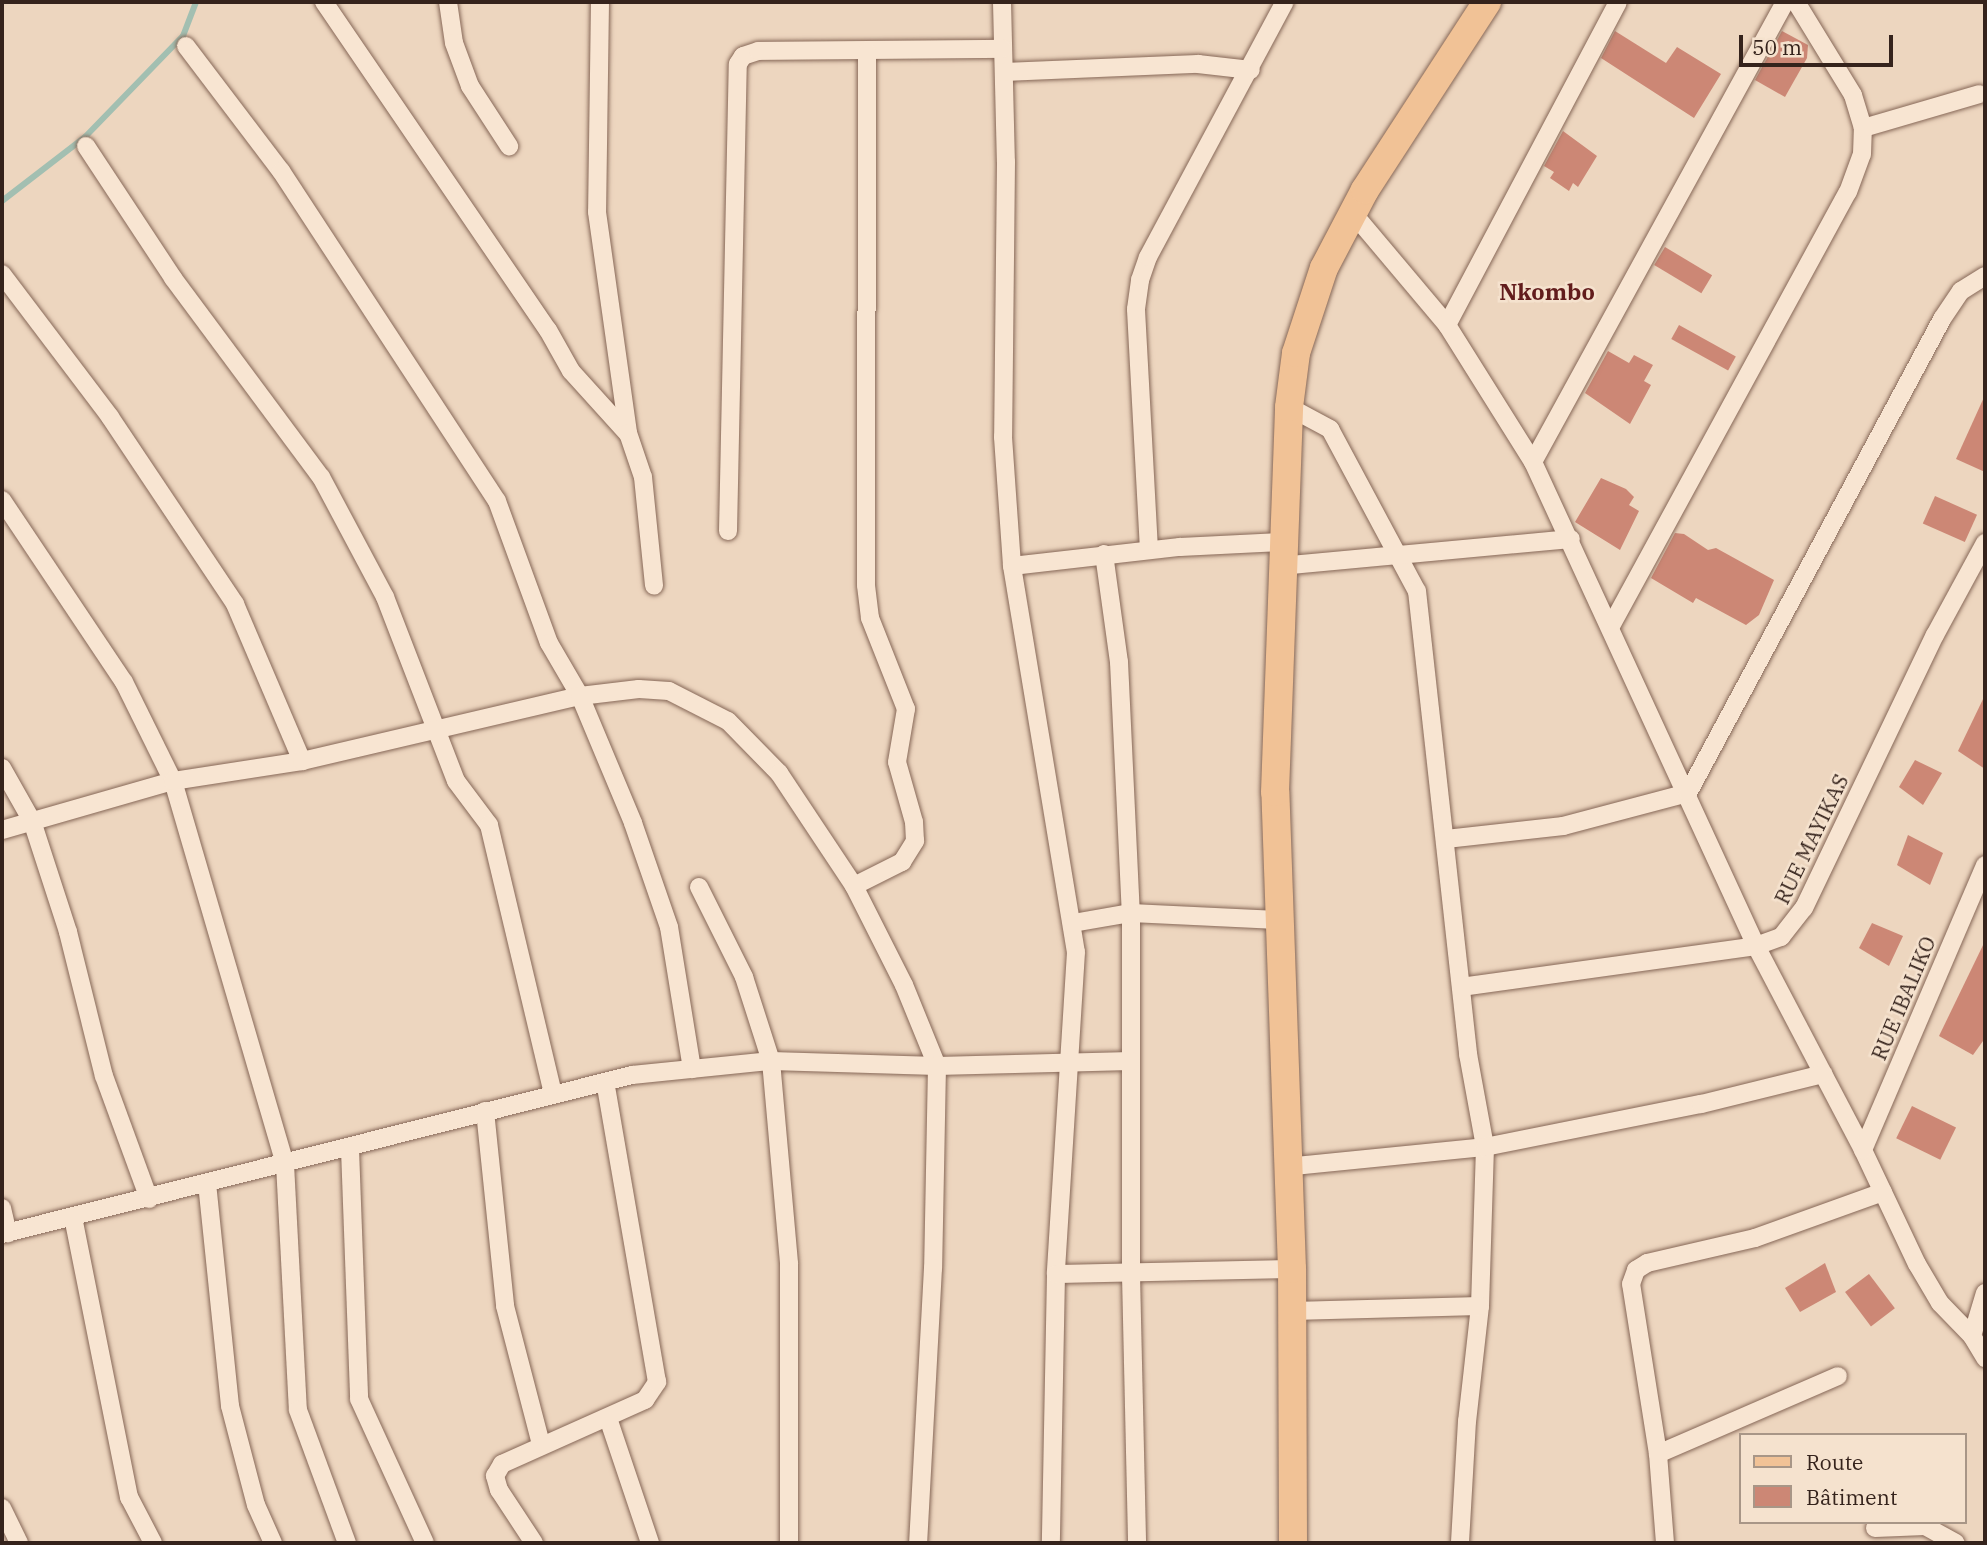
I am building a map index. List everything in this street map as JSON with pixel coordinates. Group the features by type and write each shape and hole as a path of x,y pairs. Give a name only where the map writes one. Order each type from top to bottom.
{"main road":[{"path":"1293,1543 1292,1269 1285,1167 1275,792 1280,554 1289,407 1307,316 1352,212 1487,2"}],"street":[{"path":"324,2 548,330 571,372 628,433"},
{"path":"448,2 454,43 470,86 509,146"},
{"path":"600,2 597,212 628,433 643,477 654,585"},
{"path":"1002,2 1003,437 1012,566 1076,952 1055,1274 1051,1543"},
{"path":"1149,550 1136,309 1140,280 1161,233 1251,70 1285,2"},
{"path":"1447,325 1618,2"},
{"path":"1533,462 1785,2"},
{"path":"1611,626 1848,192 1863,155 1863,128 1853,95 1796,2"},
{"path":"186,46 281,171 497,501 549,643 580,696 633,823 668,927 692,1069"},
{"path":"728,531 738,64 749,52 758,51 1003,49"},
{"path":"854,887 902,862 915,841 914,822 897,762 905,709 867,604 867,52"},
{"path":"1004,72 1198,64 1251,70"},
{"path":"1863,128 1979,94"},
{"path":"86,146 173,278 321,477 385,597 460,791 482,811 489,825 553,1094"},
{"path":"1352,212 1447,325 1533,462 1571,539 1756,946 1940,1303 1972,1336 1985,1358"},
{"path":"2,274 110,417 234,604 302,761"},
{"path":"1446,839 1563,826 1688,793 1942,319 1961,291 1985,276"},
{"path":"1289,407 1330,429 1400,554 1417,592 1461,987 1485,1147 1480,1306 1467,1421 1460,1543"},
{"path":"2,500 124,682 173,781 285,1164 298,1410 347,1543"},
{"path":"1012,566 1149,550 1400,554 1571,539"},
{"name":"RUE MAYIKAS","path":"1461,987 1756,946 1781,937 1794,925 1935,635 1985,543"},
{"path":"1104,554 1119,662 1131,913 1131,1275 1137,1543"},
{"path":"2,830 173,781 302,761 580,696 639,689 669,691 728,721 779,773 854,887 904,985 937,1066 933,1268 918,1543"},
{"path":"2,768 32,821 68,932 104,1076 149,1199"},
{"name":"RUE IBALIKO","path":"1863,1150 1985,865"},
{"path":"699,887 744,977 771,1061 789,1264 789,1543"},
{"path":"1073,923 1131,913 1278,920"},
{"path":"2,1208 5,1234 350,1149 553,1094 605,1082 692,1069 771,1061 937,1066 1131,1061"},
{"path":"1285,1167 1485,1147 1701,1104 1823,1074"},
{"path":"534,1543 499,1490 495,1476 502,1464 541,1444 608,1419 652,1396 657,1382 605,1082"},
{"path":"485,1111 505,1306 541,1444"},
{"path":"350,1149 359,1399 425,1543"},
{"path":"207,1183 230,1405 256,1505 273,1543"},
{"path":"1665,1543 1658,1454 1631,1284 1636,1270 1647,1263 1755,1238 1883,1192"},
{"path":"73,1217 129,1497 153,1543"},
{"path":"1055,1274 1131,1275 1292,1269"},
{"path":"1972,1336 1985,1293"},
{"path":"1292,1311 1480,1306"},
{"path":"1658,1454 1838,1376"},
{"path":"608,1419 650,1543"},
{"path":"2,1508 19,1543"},
{"path":"1875,1528 1925,1526 1956,1543"}],"building":[{"path":"1615,31 1666,63 1677,47 1721,74 1694,118 1601,58"},
{"path":"1782,31 1808,45 1807,58 1785,97 1755,80"},
{"path":"1563,131 1597,156 1578,187 1573,183 1569,191 1550,178 1554,172 1544,166"},
{"path":"1665,247 1712,275 1701,293 1654,265"},
{"path":"1679,325 1736,357 1728,371 1671,339"},
{"path":"1608,351 1629,363 1634,355 1653,365 1644,381 1651,385 1630,424 1585,393"},
{"path":"1985,395 1985,472 1956,459"},
{"path":"1601,478 1626,489 1634,497 1629,505 1639,511 1620,550 1575,522"},
{"path":"1935,496 1977,515 1965,542 1923,523"},
{"path":"1675,533 1684,534 1708,550 1716,548 1774,580 1759,615 1746,625 1696,598 1693,603 1651,578"},
{"path":"1985,695 1985,769 1958,751"},
{"path":"1915,760 1942,773 1923,805 1899,787"},
{"path":"1908,835 1943,853 1930,885 1897,865"},
{"path":"1872,923 1903,936 1889,966 1859,948"},
{"path":"1985,941 1983,1041 1973,1055 1939,1036"},
{"path":"1912,1106 1956,1127 1940,1160 1896,1138"},
{"path":"1825,1263 1836,1292 1800,1312 1785,1288"},
{"path":"1869,1274 1895,1308 1871,1326 1845,1292"}],"waterway":[{"path":"2,201 85,137 183,36 196,2"}],"district":[{"name":"Nkombo","path":"1547,291"}]}
